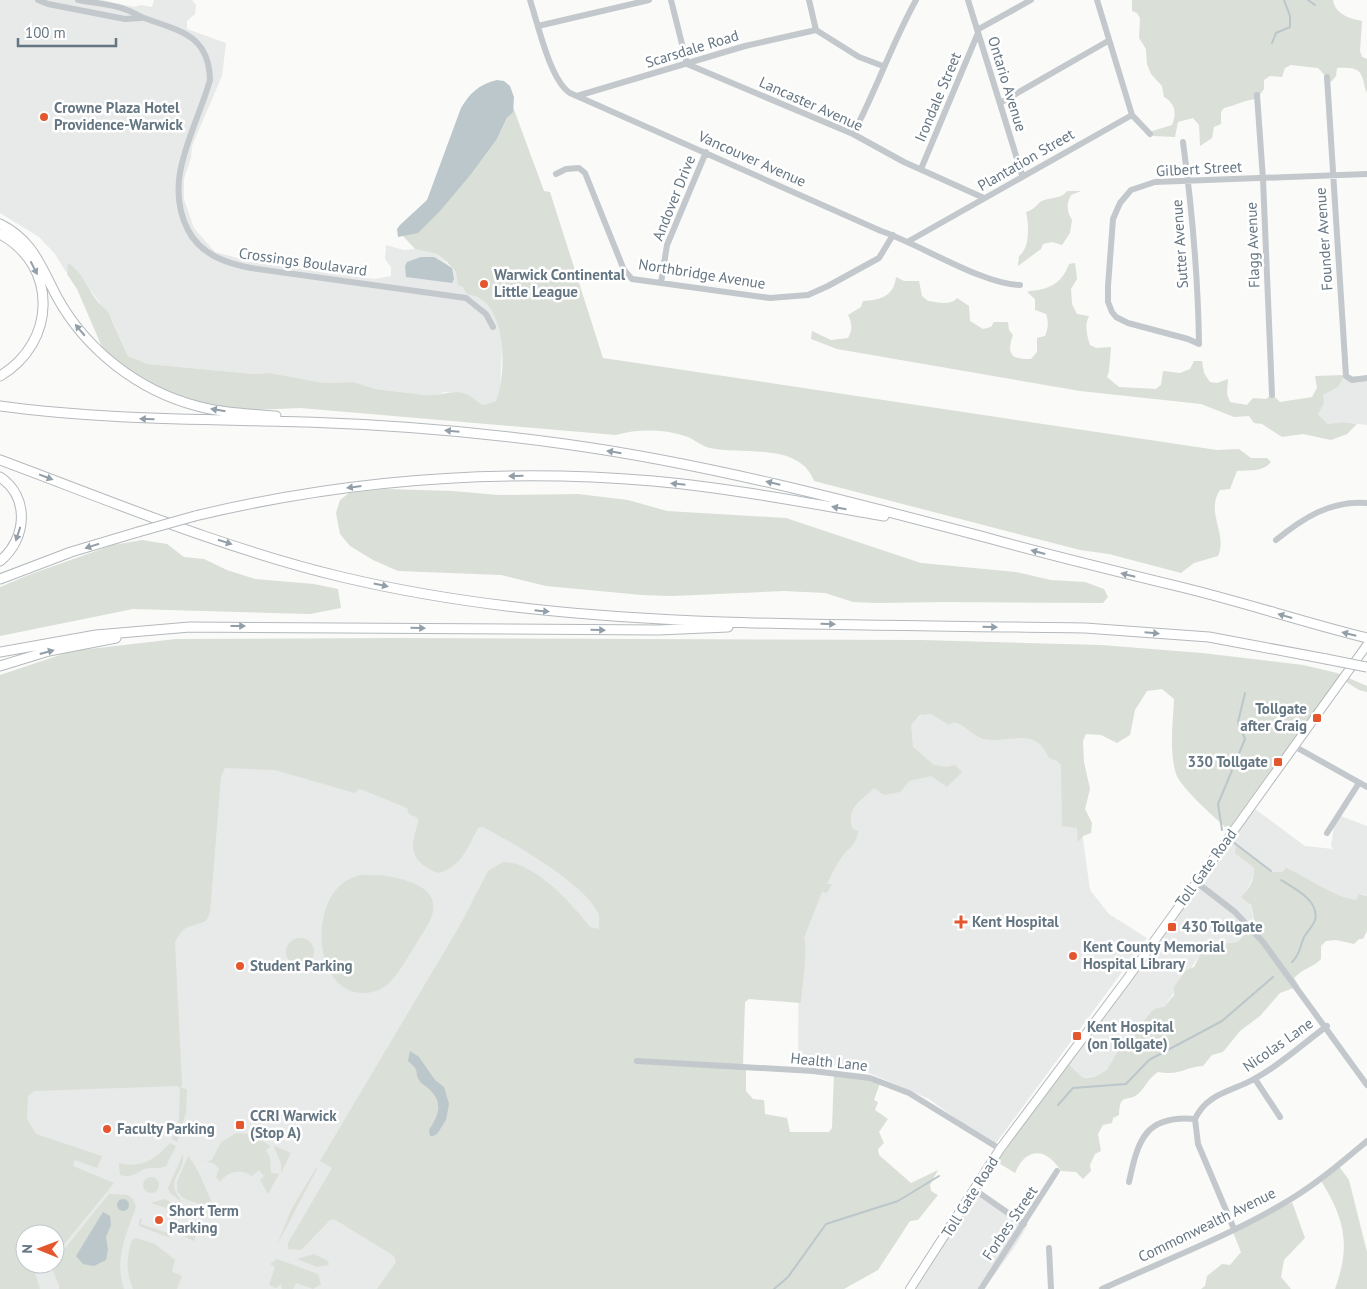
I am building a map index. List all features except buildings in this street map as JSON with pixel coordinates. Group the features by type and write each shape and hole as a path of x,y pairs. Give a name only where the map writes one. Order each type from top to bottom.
{"highway":[{"path":"0,224 20,237 35,253 58,297 81,332 111,362 148,387 174,398 210,409 353,424 489,435 630,454 763,480 1094,567 1185,588 1367,638"},
{"path":"0,234 20,248 33,266 41,287 43,309 41,325 30,349 20,362 0,376"},
{"path":"0,406 115,417 353,424"},
{"path":"0,460 231,544 314,569 384,586 506,607 553,613 624,618 779,624 1110,630 1209,637 1367,667"},
{"path":"0,476 15,491 21,506 22,519 14,544 0,561"},
{"path":"0,579 56,558 195,516 277,499 347,488 441,479 543,476 637,480 706,487 939,525"},
{"path":"0,652 96,635 190,627 658,630 779,624"},
{"path":"0,666 69,646 190,627"}],"main road":[{"name":"Toll Gate Road","path":"910,1289 1000,1149 1367,645"}],"street":[{"name":"Crossings Boulavard","path":"38,0 48,4 125,19 142,18"},
{"name":"Crossings Boulavard","path":"78,0 126,9 142,18 176,28 193,38 202,48 210,66 210,80 180,169 177,185 181,216 200,246 213,256 230,264 466,298 477,304 493,326"},
{"name":"Vancouver Avenue","path":"530,0 562,88 980,274 1010,285 1020,285"},
{"path":"538,26 649,0"},
{"path":"671,0 687,64"},
{"path":"809,0 816,30 860,57 882,66"},
{"path":"853,134 866,110 882,66 916,0"},
{"name":"Ontario Avenue","path":"968,0 1022,175"},
{"path":"978,32 1030,0"},
{"path":"1097,0 1108,41 1132,109 1132,115 1150,134"},
{"name":"Scarsdale Road","path":"577,96 745,46 816,30"},
{"name":"Irondale Street","path":"921,170 978,32"},
{"path":"1000,103 1108,41"},
{"name":"Lancaster Avenue","path":"687,64 853,134 921,170 984,198"},
{"name":"Founder Avenue","path":"1327,77 1331,175 1346,376 1352,380 1367,378"},
{"name":"Flagg Avenue","path":"1257,95 1263,179 1272,394"},
{"name":"Plantation Street","path":"909,241 1022,175 1132,115"},
{"name":"Sutter Avenue","path":"1183,142 1193,224 1199,344"},
{"name":"Andover Drive","path":"661,283 667,245 706,152"},
{"name":"Northbridge Avenue","path":"556,174 566,169 579,168 585,173 624,270 632,278 770,298 808,295 879,258 893,235"},
{"name":"Gilbert Street","path":"1199,344 1188,339 1128,323 1116,317 1112,312 1108,302 1108,286 1113,219 1120,203 1131,190 1155,182 1367,174"},
{"path":"1276,540 1303,518 1341,503 1367,502"},
{"path":"1294,746 1367,788"},
{"path":"1327,832 1359,783"},
{"path":"1196,882 1235,912 1263,942 1327,1026 1367,1085"},
{"name":"Nicolas Lane","path":"1195,1119 1207,1101 1217,1094 1255,1079 1327,1026"},
{"name":"Health Lane","path":"637,1061 814,1071 870,1078 909,1093 1000,1149"},
{"path":"1255,1079 1280,1117"},
{"path":"1129,1182 1132,1168 1147,1130 1154,1125 1183,1118 1195,1119 1198,1144 1234,1229"},
{"name":"Commonwealth Avenue","path":"1102,1289 1234,1229 1292,1198 1322,1178 1367,1141"},
{"name":"Forbes Street","path":"981,1289 1057,1171"},
{"path":"975,1190 1024,1224"},
{"path":"1050,1248 1051,1289"}],"shaded area":[{"path":"0,0 102,0 134,7 141,5 152,7 154,0 192,0 196,5 195,14 187,21 187,29 226,43 222,76 192,146 191,158 184,179 184,199 194,228 215,252 256,263 375,279 391,276 391,267 385,259 386,245 404,250 415,249 437,254 486,300 495,314 501,335 502,347 500,392 496,401 483,405 466,394 445,392 432,396 375,389 354,382 324,383 270,373 254,374 148,364 128,356 112,320 74,267 66,272 55,254 39,237 0,213"},
{"path":"1132,0 1333,0 1334,5 1340,12 1348,17 1362,21 1360,51 1362,57 1367,59 1366,93 1363,79 1355,69 1337,68 1336,76 1331,82 1318,68 1291,65 1285,68 1282,77 1270,76 1264,80 1264,89 1257,99 1224,108 1221,112 1221,124 1214,127 1212,138 1200,146 1199,125 1193,118 1178,122 1175,137 1153,136 1149,132 1172,125 1174,109 1171,102 1164,97 1162,86 1151,74 1147,64 1146,49 1139,38 1140,18 1137,13 1132,11"},
{"path":"497,80 504,81 510,86 514,97 513,112 507,118 497,139 472,173 440,211 418,233 398,237 397,229 400,225 427,200 461,108 476,90 485,84"},
{"path":"513,107 544,191 550,192 603,358 1217,450 1239,449 1251,458 1267,458 1271,462 1260,469 1237,471 1230,489 1220,490 1215,506 1220,540 1218,556 1194,563 1181,573 1109,554 1080,550 814,481 807,469 796,460 783,455 710,448 685,436 659,431 642,431 616,435 300,408 235,411 172,396 139,380 105,354 77,289 67,274 68,263 79,273 96,300 107,310 128,356 148,364 254,374 270,373 324,383 354,382 375,389 425,395 461,393 468,395 483,405 496,401 502,377 503,362 500,332 490,307 480,298 467,294 463,287 458,285 456,272 447,262 437,254 415,249 403,236 472,173 497,139"},
{"path":"1067,191 1081,191 1071,195 1068,202 1068,211 1072,220 1070,233 1062,245 1052,242 1043,244 1041,249 1018,266 1019,256 1023,253 1027,242 1028,223 1026,212 1043,200 1061,196"},
{"path":"421,257 434,257 452,268 454,279 452,283 406,277 405,266 407,262"},
{"path":"1075,263 1077,279 1071,289 1072,304 1077,314 1089,316 1086,327 1090,345 1096,348 1111,347 1107,377 1119,387 1156,389 1161,385 1163,371 1180,373 1190,369 1194,361 1202,361 1204,373 1210,382 1217,383 1228,379 1227,394 1230,402 1247,405 1253,398 1266,399 1272,394 1280,402 1312,397 1317,388 1315,376 1345,375 1338,387 1323,395 1324,403 1318,414 1328,424 1343,422 1357,424 1347,434 1331,440 1303,434 1282,437 1262,424 1254,423 1249,416 1234,417 1201,404 1080,391 837,349 811,339 812,331 831,340 848,338 851,326 848,315 861,307 863,301 875,300 886,296 893,289 896,277 904,281 919,281 922,296 928,301 948,303 957,298 969,306 970,321 983,329 991,327 994,322 1008,322 1009,330 1013,335 1010,347 1012,354 1015,357 1031,359 1037,352 1037,338 1045,336 1048,323 1046,314 1035,310 1035,299 1027,292 1054,284 1064,274 1069,264"},
{"path":"1346,373 1352,376 1367,376 1367,425 1343,422 1328,424 1318,414 1323,395 1338,387"},
{"path":"386,489 453,491 498,495 578,494 628,500 667,511 786,518 921,563 1016,572 1051,580 1085,582 1104,589 1108,597 1103,603 878,603 853,602 825,593 784,591 672,596 642,595 546,586 501,575 398,571 373,560 350,546 340,534 336,513 340,500 349,493"},
{"path":"142,540 167,544 184,557 204,559 227,570 255,579 314,584 338,589 341,608 310,614 133,609 0,636 0,587 113,545"},
{"path":"176,639 922,640 1101,645 1202,653 1303,665 1337,673 1367,686 1367,692 1359,690 1343,680 1230,831 1192,795 1176,774 1172,747 1174,699 1162,689 1147,691 1135,710 1130,735 1117,743 1101,735 1086,734 1083,741 1084,762 1090,789 1085,809 1092,823 1091,833 1083,836 1078,842 1077,828 1062,826 1061,765 1049,758 1044,748 1037,742 1021,738 993,740 980,738 958,723 954,722 949,725 931,714 920,715 911,725 913,747 934,765 947,767 955,765 962,772 947,787 931,776 909,781 900,792 884,795 874,788 856,805 853,809 851,820 852,828 858,831 856,840 835,867 827,884 832,884 827,893 822,892 804,938 805,959 801,1003 749,999 745,1002 743,1065 746,1068 746,1091 753,1099 764,1100 765,1114 787,1118 790,1132 829,1132 832,1128 834,1072 880,1083 874,1100 878,1102 875,1110 888,1119 879,1132 884,1143 878,1149 879,1155 911,1183 938,1170 930,1185 931,1191 938,1195 918,1220 910,1221 878,1270 844,1289 377,1289 396,1262 394,1256 334,1219 330,1220 301,1250 288,1249 288,1243 332,1168 320,1161 459,927 488,871 503,862 515,864 540,876 552,886 574,907 590,927 599,929 599,916 590,901 563,877 529,853 483,827 478,828 459,861 447,870 439,873 423,865 415,856 413,845 418,818 409,814 407,808 363,790 359,789 355,793 275,770 225,768 221,776 210,913 206,921 184,930 175,943 181,1088 187,1089 186,1113 177,1142 172,1139 179,1119 180,1088 177,1086 34,1091 28,1096 27,1119 36,1134 102,1156 97,1168 75,1160 73,1166 114,1183 65,1243 65,1224 15,1224 15,1274 35,1274 40,1289 0,1289 0,675 72,651"},
{"name":"Kent Hospital","path":"932,706 1039,731 1073,766 1090,890 1109,914 1147,938 994,1146 929,1099 867,1072 837,1066 798,1064 799,930 827,841 907,727"},
{"path":"222,765 275,765 515,826 625,935 388,1289 14,1289 27,1274 65,1274 65,1229 84,1206 0,1121 24,1094 170,951"},
{"path":"1251,806 1305,846 1333,849 1331,846 1334,826 1341,816 1367,826 1367,896 1362,894 1356,900 1348,899 1314,885 1285,869 1282,872 1271,872 1236,845 1236,853 1254,868 1254,875 1247,890 1257,934 1251,929 1237,942 1196,947 1200,955 1164,1007 1149,1014 1132,1038 1123,1043 1114,1062 1100,1075 1083,1078 1067,1062"},
{"path":"1236,845 1271,872 1282,872 1286,868 1338,895 1356,900 1359,894 1367,896 1367,931 1363,939 1359,939 1354,944 1336,940 1326,941 1321,946 1321,959 1294,978 1299,986 1280,993 1260,1016 1240,1031 1223,1052 1212,1055 1203,1066 1172,1073 1158,1072 1139,1093 1123,1100 1119,1115 1113,1118 1112,1123 1103,1125 1098,1134 1101,1151 1095,1154 1090,1165 1091,1171 1083,1179 1076,1172 1061,1171 1055,1163 1043,1154 1036,1153 1025,1158 1015,1173 997,1162 1067,1062 1083,1078 1099,1075 1108,1068 1123,1044 1135,1034 1149,1014 1158,1008 1164,1007 1174,995 1174,987 1186,970 1194,967 1200,955 1196,947 1237,942 1251,929 1257,933 1251,905 1241,897 1251,884 1254,868 1235,853"},
{"path":"380,875 399,878 419,886 432,898 433,907 428,925 393,979 379,990 362,993 345,988 332,976 325,959 322,939 323,918 330,899 341,885 357,876"},
{"path":"300,938 310,942 314,952 310,962 300,966 290,962 286,952 290,942"},
{"path":"410,1051 419,1057 435,1080 444,1087 449,1104 446,1120 437,1134 433,1136 430,1136 429,1130 437,1114 438,1103 433,1093 420,1081 416,1069 408,1061"},
{"path":"237,1133 250,1134 271,1146 266,1150 270,1158 271,1173 279,1174 268,1194 260,1180 264,1176 259,1170 252,1176 239,1171 230,1173 220,1182 216,1177 219,1169 213,1163 205,1162 212,1160 221,1142"},
{"path":"170,1143 176,1146 166,1166 145,1169 129,1176 120,1175 119,1163 127,1165 141,1164 154,1158"},
{"path":"273,1145 291,1153 281,1173 281,1163"},
{"path":"183,1154 183,1162 174,1182 174,1188 183,1203 170,1193 168,1188"},
{"path":"188,1156 212,1202 210,1208 183,1198 177,1191 177,1182"},
{"path":"1338,1165 1349,1180 1367,1252 1367,1289 1335,1289 1343,1259 1343,1232 1335,1207 1320,1179"},
{"path":"317,1169 277,1245 291,1210"},
{"path":"151,1177 159,1185 151,1193 143,1185"},
{"path":"976,1192 1026,1224 1026,1228 1014,1248 984,1289 910,1289"},
{"path":"109,1194 128,1195 133,1199 136,1207 122,1247 121,1257 120,1268 124,1289 59,1289 54,1274 65,1274 65,1248"},
{"path":"125,1199 128,1200 128,1210 121,1211 118,1210 117,1203 118,1200"},
{"path":"165,1199 176,1206 180,1213 151,1203"},
{"path":"1288,1200 1290,1204 1292,1202 1305,1238 1284,1260 1281,1277 1291,1289 1201,1289 1205,1286 1207,1276 1222,1264 1230,1265 1241,1252 1232,1230"},
{"path":"103,1212 110,1216 111,1225 106,1237 108,1250 106,1260 94,1266 83,1264 76,1256"},
{"path":"140,1218 142,1219 141,1224 171,1234 174,1229 173,1235 168,1237 139,1226"},
{"path":"189,1225 199,1228 194,1241 185,1237"},
{"path":"136,1238 155,1244 175,1260 172,1272 182,1276 177,1289 133,1289 128,1271 128,1258 132,1240"},
{"path":"314,1254 328,1261 329,1265 317,1267 297,1259"},
{"path":"277,1259 318,1274 321,1284 313,1289 296,1283 293,1289 282,1289 281,1284 276,1288 269,1285 275,1267 270,1264"}],"waterway":[{"path":"1272,43 1276,33 1290,27 1290,16 1284,0"},
{"path":"1308,0 1315,5"},
{"path":"1222,830 1218,804 1245,739 1238,722 1245,693"},
{"path":"1233,842 1271,871"},
{"path":"1281,880 1305,896 1314,907 1316,913 1315,920 1292,962"},
{"path":"1058,1105 1073,1088 1126,1084 1149,1060 1222,1021 1273,977"},
{"path":"774,1289 788,1277 826,1224 898,1201 939,1176"}],"place":[{"name":"Crowne Plaza Hotel Providence-Warwick","path":"44,117"},
{"name":"Warwick Continental Little League","path":"484,284"},
{"name":"Tollgate after Craig","path":"1317,718"},
{"name":"330 Tollgate","path":"1278,762"},
{"name":"Kent Hospital","path":"961,922"},
{"name":"430 Tollgate","path":"1172,927"},
{"name":"Kent County Memorial Hospital Library","path":"1073,956"},
{"name":"Student Parking","path":"240,966"},
{"name":"Kent Hospital (on Tollgate)","path":"1077,1036"},
{"name":"CCRI Warwick (Stop A)","path":"240,1125"},
{"name":"Faculty Parking","path":"107,1129"},
{"name":"Short Term Parking","path":"159,1220"}]}
